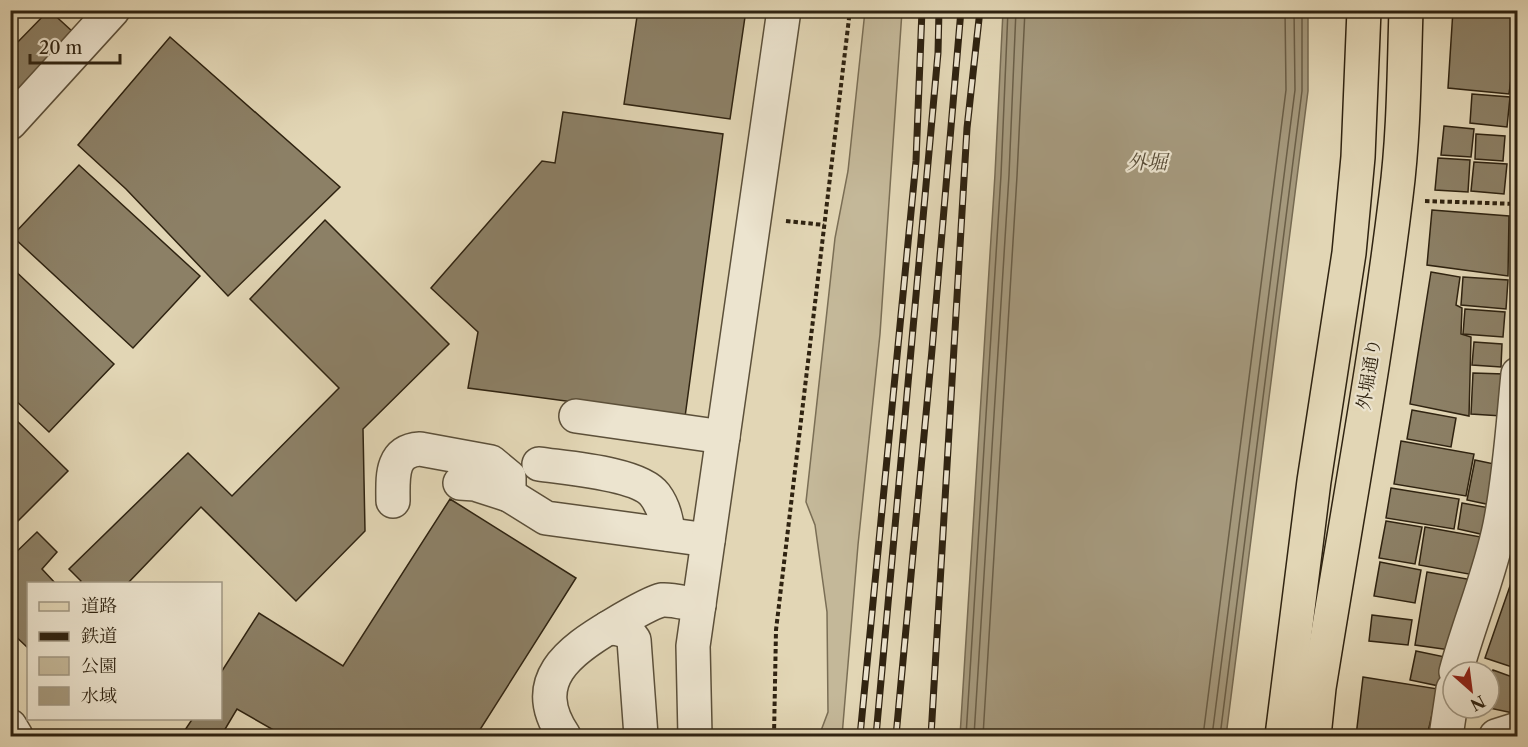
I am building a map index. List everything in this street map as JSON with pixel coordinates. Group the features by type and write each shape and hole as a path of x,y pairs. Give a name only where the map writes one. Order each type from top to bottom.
{"main road":[{"path":"1282,736 1314,481 1349,253 1358,157 1364,10"},
{"name":"外堀通り","path":"1314,736 1318,688 1377,327 1396,195 1403,119 1406,10"}],"street":[{"path":"10,123 113,10"},
{"path":"695,736 693,646 784,10"},
{"path":"1460,660 1500,527 1509,470 1518,374"},
{"path":"576,416 723,437"},
{"path":"393,501 394,474 398,461 411,450 420,449 491,462 509,477 509,495"},
{"path":"538,464 617,476 629,479 654,492 667,517 668,534"},
{"path":"460,483 475,484 509,495 546,518 708,540"},
{"path":"564,736 552,711 550,692 553,678 571,653 587,640 662,600 699,605"},
{"path":"608,628 621,629 629,633 634,640 641,736"},
{"path":"1446,736 1448,720"},
{"path":"10,726 16,736"},
{"path":"1496,736 1518,729"}],"path":[{"path":"774,736 776,630 850,10"},
{"path":"1396,195 1426,201 1518,204"},
{"path":"782,221 824,225"}],"green space":[{"path":"865,11 902,11 880,334 858,545 842,736 819,736 828,712 827,612 815,525 806,502 835,238 848,171"}],"water":[{"name":"外堀","path":"1003,11 1308,11 1308,91 1226,736 960,736"}],"building":[{"path":"49,10 73,32 10,97 10,50"},
{"path":"638,10 746,10 730,119 624,104"},
{"path":"1453,10 1518,10 1509,94 1448,88"},
{"path":"170,37 340,187 228,296 126,189 78,145"},
{"path":"1472,94 1510,97 1507,127 1470,123"},
{"path":"563,112 723,134 685,417 468,388 478,332 431,288 542,161 555,163"},
{"path":"1444,126 1474,129 1471,157 1441,155"},
{"path":"1476,134 1505,136 1503,161 1475,159"},
{"path":"1438,158 1470,160 1468,192 1435,190"},
{"path":"1474,162 1507,164 1504,194 1471,191"},
{"path":"79,165 200,276 133,348 12,236"},
{"path":"1432,210 1509,216 1508,276 1427,265"},
{"path":"325,220 449,344 363,429 365,531 296,601 201,507 129,582 80,582 69,569 188,453 232,496 339,388 250,299"},
{"path":"10,266 114,364 49,432 10,395"},
{"path":"1431,272 1460,277 1456,305 1462,308 1461,334 1471,337 1469,416 1410,404"},
{"path":"1463,277 1508,280 1506,309 1461,305"},
{"path":"1465,309 1505,312 1503,337 1463,334"},
{"path":"1474,342 1502,344 1501,367 1472,365"},
{"path":"1473,373 1504,374 1502,416 1471,414"},
{"path":"1412,410 1456,418 1451,447 1407,439"},
{"path":"10,414 68,471 10,529"},
{"path":"1401,441 1474,454 1466,496 1394,484"},
{"path":"1475,460 1499,465 1491,505 1467,500"},
{"path":"1391,488 1459,499 1454,529 1386,518"},
{"path":"450,499 576,578 476,736 284,736 237,709 221,736 181,736 192,720 222,720 222,671 259,613 343,666"},
{"path":"1462,503 1490,508 1485,535 1458,529"},
{"path":"1386,521 1422,527 1415,564 1379,558"},
{"path":"1425,527 1481,537 1474,575 1419,565"},
{"path":"37,532 57,552 42,569 54,582 27,582 27,647 10,631 10,558"},
{"path":"1380,562 1421,570 1415,603 1374,596"},
{"path":"1518,563 1518,669 1501,663 1501,660 1485,658"},
{"path":"1427,572 1473,580 1450,650 1415,645"},
{"path":"1372,615 1412,620 1408,645 1369,641"},
{"path":"1416,651 1445,657 1444,660 1441,660 1439,686 1410,680"},
{"path":"1501,673 1518,679 1518,714 1501,710"},
{"path":"1363,677 1438,689 1427,736 1356,736"}],"railway":[{"path":"860,736 916,161 922,10"},
{"path":"876,736 938,53 939,10"},
{"path":"896,736 961,10"},
{"path":"931,736 967,128 980,10"}]}
